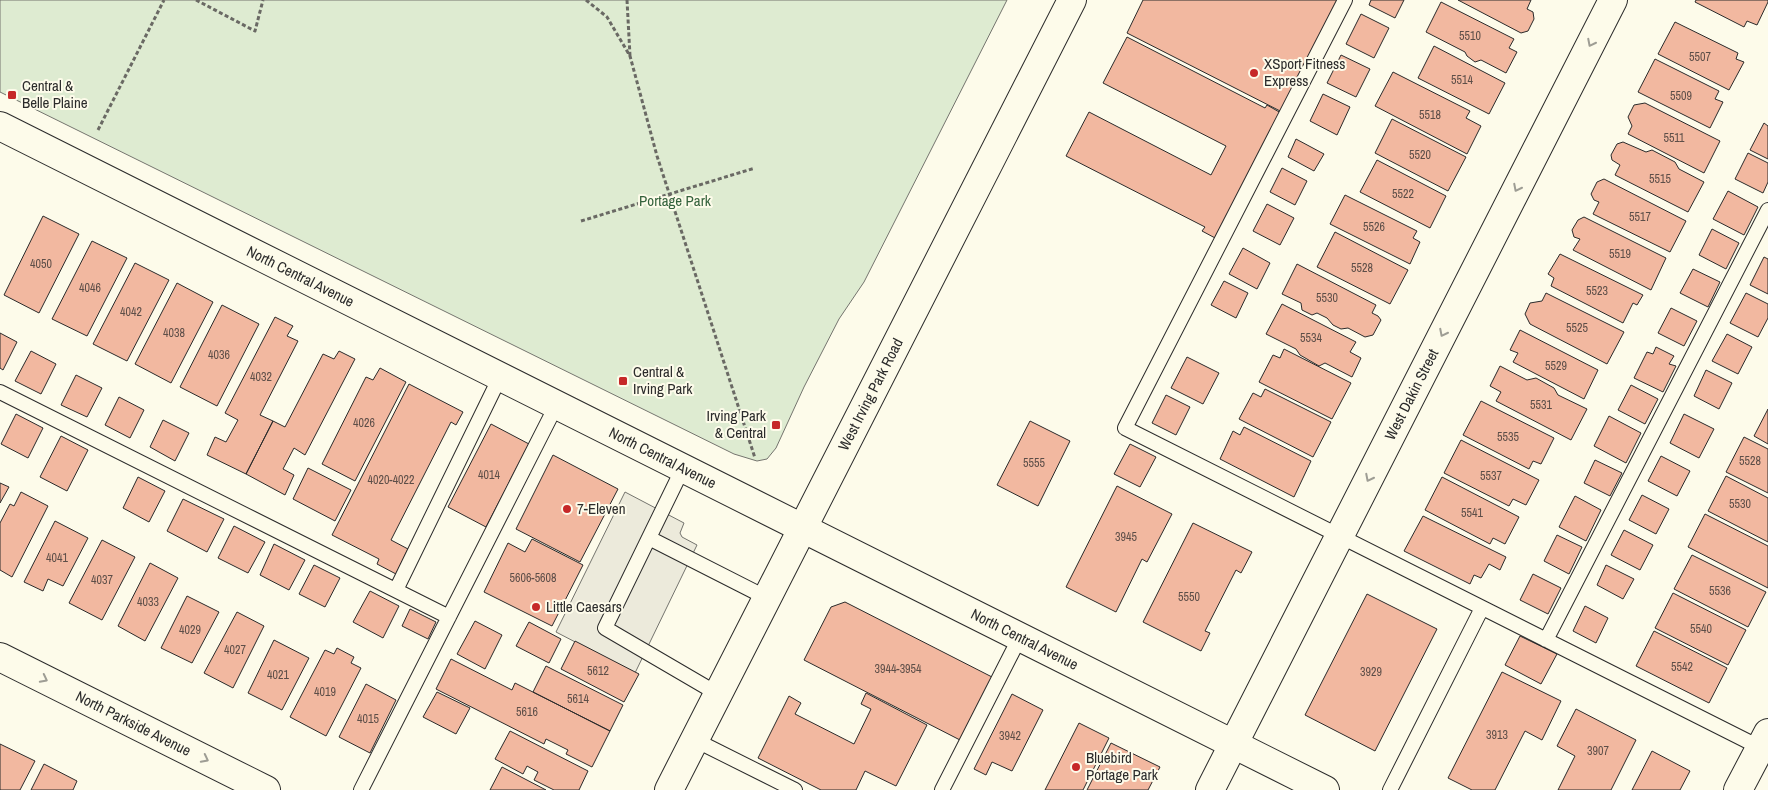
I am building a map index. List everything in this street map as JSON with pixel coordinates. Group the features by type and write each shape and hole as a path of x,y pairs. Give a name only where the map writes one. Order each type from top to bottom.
{"main road":[{"name":"West Irving Park Road","path":"669,790 1072,0"},
{"name":"West Dakin Street","path":"1210,790 1613,0"},
{"name":"North Central Avenue","path":"0,126 1325,790"},
{"name":"North Parkside Avenue","path":"0,657 266,790"},
{"path":"1738,790 1765,744"}],"lane":[{"path":"1345,0 1124,428 1546,640 1765,744"},
{"path":"1546,640 1768,210"},
{"path":"396,590 500,376"},
{"path":"0,392 449,617"},
{"path":"361,790 557,404"},
{"path":"684,468 605,628 718,694"},
{"path":"649,538 767,598"},
{"path":"1390,790 1482,608"},
{"path":"942,790 1020,637"},
{"path":"695,740 795,790"}],"path":[{"path":"98,130 164,0"},
{"path":"196,0 255,31 263,0"},
{"path":"586,0 607,17 630,56"},
{"path":"627,0 630,56 657,156 756,458"},
{"path":"581,222 754,168"}],"green space":[{"name":"Portage Park","path":"0,0 1007,0 864,282 839,319 804,387 776,448 767,459 757,461 734,454 0,92"}],"shaded area":[{"path":"625,492 684,523 680,533 682,537 697,545 635,673 556,632"}],"building":[{"name":"XSport Fitness Express","path":"1143,0 1341,0 1284,113 1127,33"},
{"path":"1371,0 1404,0 1395,18 1369,5"},
{"path":"1458,0 1531,0 1527,9 1533,12 1534,19 1528,31 1521,33"},
{"path":"1696,0 1768,0 1768,2 1757,25 1747,21 1744,27 1695,2"},
{"path":"1441,2 1514,39 1509,48 1517,52 1506,73 1481,60 1475,62 1465,52 1426,32"},
{"path":"1361,14 1389,28 1374,58 1346,44"},
{"path":"1675,22 1738,53 1736,59 1744,62 1729,90 1658,54"},
{"path":"1127,37 1265,108 1267,105 1281,113 1217,239 1202,231 1205,227 1066,156 1089,112 1211,175 1226,146 1103,83"},
{"path":"1434,46 1505,83 1489,114 1418,78"},
{"path":"1341,55 1370,69 1356,97 1327,83"},
{"path":"1655,59 1719,91 1715,99 1723,102 1710,128 1638,92"},
{"path":"1393,72 1470,111 1466,118 1481,126 1467,154 1375,106"},
{"path":"1323,94 1350,107 1337,135 1310,121"},
{"path":"1645,103 1720,141 1704,173 1628,134 1632,126 1628,117 1634,105"},
{"path":"1392,119 1466,157 1448,191 1375,153"},
{"path":"1764,123 1768,126 1768,159 1750,150"},
{"path":"1296,139 1324,154 1314,171 1288,157"},
{"path":"1623,142 1646,152 1652,150 1675,162 1679,169 1704,182 1688,212 1615,175 1620,165 1612,160 1611,155 1617,144"},
{"path":"1748,153 1768,163 1768,182 1763,193 1735,179"},
{"path":"1377,160 1446,196 1430,228 1360,192"},
{"path":"1282,168 1307,181 1295,205 1270,192"},
{"path":"1604,179 1686,221 1670,252 1593,214 1599,202 1594,200 1591,194 1597,182"},
{"path":"1728,191 1758,207 1744,235 1713,219"},
{"path":"1345,195 1417,231 1413,238 1420,242 1410,264 1330,224"},
{"path":"1267,204 1294,218 1280,245 1253,231"},
{"path":"43,216 79,234 39,313 4,295"},
{"path":"1584,217 1666,258 1651,290 1573,250 1580,239 1574,237 1572,230 1578,220"},
{"path":"1712,229 1739,243 1726,269 1699,255"},
{"path":"1335,232 1408,270 1390,304 1317,267"},
{"path":"92,241 127,258 87,336 52,319"},
{"path":"1243,248 1270,263 1257,289 1229,274"},
{"path":"1560,254 1643,295 1637,305 1633,303 1623,323 1551,286 1554,278 1548,274"},
{"path":"1764,257 1768,259 1768,294 1750,285"},
{"path":"135,263 169,280 127,361 93,344"},
{"path":"1297,264 1376,305 1372,313 1381,320 1373,335 1365,337 1348,328 1341,329 1317,313 1312,315 1302,310 1301,303 1282,294"},
{"path":"1693,269 1720,282 1708,307 1680,293"},
{"path":"1224,281 1248,293 1236,318 1211,305"},
{"path":"177,283 213,302 171,383 135,364"},
{"path":"1546,293 1624,332 1607,364 1530,324 1525,314 1530,303 1542,301"},
{"path":"1746,293 1768,304 1768,318 1758,337 1730,323"},
{"path":"1282,304 1356,342 1350,352 1361,358 1352,377 1325,363 1319,366 1300,355 1296,349 1266,334"},
{"path":"222,305 259,324 217,406 180,387"},
{"path":"1671,308 1697,321 1684,346 1658,333"},
{"path":"275,317 293,326 287,336 298,341 260,415 273,421 246,474 207,455 215,437 226,442 238,420 225,413"},
{"path":"1520,330 1598,370 1584,399 1513,362 1518,353 1510,350"},
{"path":"0,333 17,342 3,370 0,368"},
{"path":"1727,334 1752,347 1738,374 1712,361"},
{"path":"1656,347 1674,356 1669,364 1676,366 1663,392 1634,378 1647,352 1653,354"},
{"path":"1284,349 1351,383 1332,419 1259,382 1273,355 1280,358"},
{"path":"31,351 56,364 41,394 15,381"},
{"path":"339,351 355,359 305,455 294,448 283,469 294,475 285,495 246,474 273,421 285,427 323,354 334,359"},
{"path":"1187,357 1219,373 1203,404 1171,388"},
{"path":"1500,366 1527,380 1536,378 1554,388 1558,395 1587,409 1571,440 1496,401 1501,392 1490,386"},
{"path":"380,368 406,382 355,481 322,464 366,377 373,380"},
{"path":"1706,370 1732,383 1719,409 1694,396"},
{"path":"76,375 102,388 87,417 61,405"},
{"path":"409,384 463,412 456,425 451,422 391,540 408,549 396,574 377,564 379,559 332,535"},
{"path":"1631,385 1658,399 1645,424 1618,410"},
{"path":"1265,389 1331,422 1313,457 1239,419 1253,393 1261,397"},
{"path":"1166,395 1190,407 1176,435 1152,423"},
{"path":"119,397 144,410 130,438 105,425"},
{"path":"1481,401 1554,438 1541,464 1533,461 1529,469 1463,435"},
{"path":"1768,409 1768,444 1754,436"},
{"path":"16,414 43,428 28,458 1,444"},
{"path":"1684,414 1714,429 1699,458 1670,443"},
{"path":"1609,416 1641,433 1626,463 1594,446"},
{"path":"163,420 189,433 175,461 150,447"},
{"path":"1030,421 1070,441 1038,506 997,485"},
{"path":"491,424 529,444 486,527 448,507"},
{"path":"1244,427 1311,461 1294,497 1220,459 1233,431 1240,435"},
{"path":"61,436 88,450 67,491 40,477"},
{"path":"1744,437 1768,449 1768,493 1726,472"},
{"path":"1461,440 1539,480 1526,505 1513,499 1509,506 1444,473"},
{"path":"1130,444 1156,457 1140,487 1114,474"},
{"name":"7-Eleven","path":"553,455 618,489 580,562 516,529"},
{"path":"1661,456 1690,471 1677,496 1648,481"},
{"path":"1595,460 1622,473 1610,496 1584,483"},
{"path":"308,468 351,490 335,521 293,499"},
{"path":"1726,476 1768,498 1768,542 1708,511"},
{"path":"138,477 165,491 149,522 123,508"},
{"path":"1442,477 1519,517 1505,544 1493,538 1490,544 1425,510"},
{"path":"0,483 9,487 0,503"},
{"path":"1117,486 1172,514 1147,562 1142,559 1116,612 1066,587"},
{"path":"21,492 48,506 12,577 0,570 0,523 10,504 14,506"},
{"path":"1642,495 1669,509 1656,534 1629,520"},
{"path":"1575,496 1601,510 1586,541 1559,527"},
{"path":"183,499 224,519 207,552 167,531"},
{"path":"1705,514 1768,546 1768,588 1688,547"},
{"path":"1423,516 1506,557 1500,570 1489,564 1481,578 1474,575 1470,584 1404,551"},
{"path":"55,521 88,538 63,586 48,579 43,591 24,582"},
{"path":"1193,523 1252,552 1241,573 1236,570 1205,631 1210,633 1201,651 1143,622"},
{"path":"234,526 265,542 248,573 218,558"},
{"path":"1624,530 1653,545 1640,570 1611,555"},
{"path":"1557,535 1582,547 1569,574 1544,561"},
{"path":"532,539 583,565 552,626 484,592 508,543 525,552"},
{"path":"102,540 135,557 102,620 69,603"},
{"path":"274,544 305,560 289,590 260,575"},
{"path":"1692,555 1766,592 1748,627 1674,589"},
{"path":"150,563 178,578 145,641 118,626"},
{"path":"314,565 340,578 325,607 299,594"},
{"path":"1606,565 1634,579 1623,599 1597,585"},
{"path":"1533,574 1561,588 1548,614 1520,600"},
{"path":"370,591 399,606 383,638 353,622"},
{"path":"1673,593 1746,630 1728,665 1655,628"},
{"path":"1367,594 1437,629 1375,751 1305,715"},
{"path":"187,596 219,612 192,663 161,648"},
{"path":"845,602 992,677 960,740 804,660 831,607"},
{"path":"1585,606 1608,618 1596,643 1573,631"},
{"path":"410,609 436,622 428,639 402,626"},
{"path":"237,612 264,626 233,688 204,673"},
{"path":"475,621 502,635 485,669 457,654"},
{"path":"529,622 561,639 549,663 516,646"},
{"path":"1654,631 1727,668 1709,703 1636,666"},
{"path":"1520,636 1557,654 1541,684 1505,665"},
{"path":"274,640 309,658 282,710 248,693"},
{"path":"575,641 639,674 624,702 561,669"},
{"path":"337,648 354,657 351,663 361,668 326,736 290,717 325,650 334,654"},
{"path":"451,659 512,690 515,683 610,731 592,767 566,754 568,750 546,739 544,744 436,689"},
{"path":"546,666 623,705 610,731 533,692"},
{"path":"1502,672 1561,701 1542,740 1525,731 1495,790 1472,790 1448,778"},
{"path":"366,684 396,700 370,753 339,737"},
{"path":"437,692 470,708 456,734 423,717"},
{"path":"866,693 927,725 896,786 865,771 856,790 821,790 758,758 789,696 801,703 795,714 854,744 871,709 861,704"},
{"path":"1012,694 1043,710 1012,771 992,762 986,775 974,769"},
{"path":"1576,709 1636,740 1611,790 1558,790 1575,756 1557,746"},
{"path":"1079,723 1109,738 1083,790 1045,790"},
{"path":"510,731 588,771 579,790 554,790 534,780 538,772 527,766 523,774 495,759"},
{"path":"1111,743 1160,767 1148,790 1087,790"},
{"path":"0,744 35,761 20,790 0,790"},
{"path":"1652,751 1690,771 1680,790 1632,790"},
{"path":"44,764 77,781 73,790 31,790"},
{"path":"502,767 546,790 490,790"}],"place":[{"name":"XSport Fitness Express","path":"1254,73"},
{"name":"Central & Belle Plaine","path":"12,95"},
{"name":"Central & Irving Park","path":"623,381"},
{"name":"Irving Park & Central","path":"776,425"},
{"name":"7-Eleven","path":"567,509"},
{"name":"Little Caesars","path":"536,607"},
{"name":"Bluebird Portage Park","path":"1076,767"}]}
